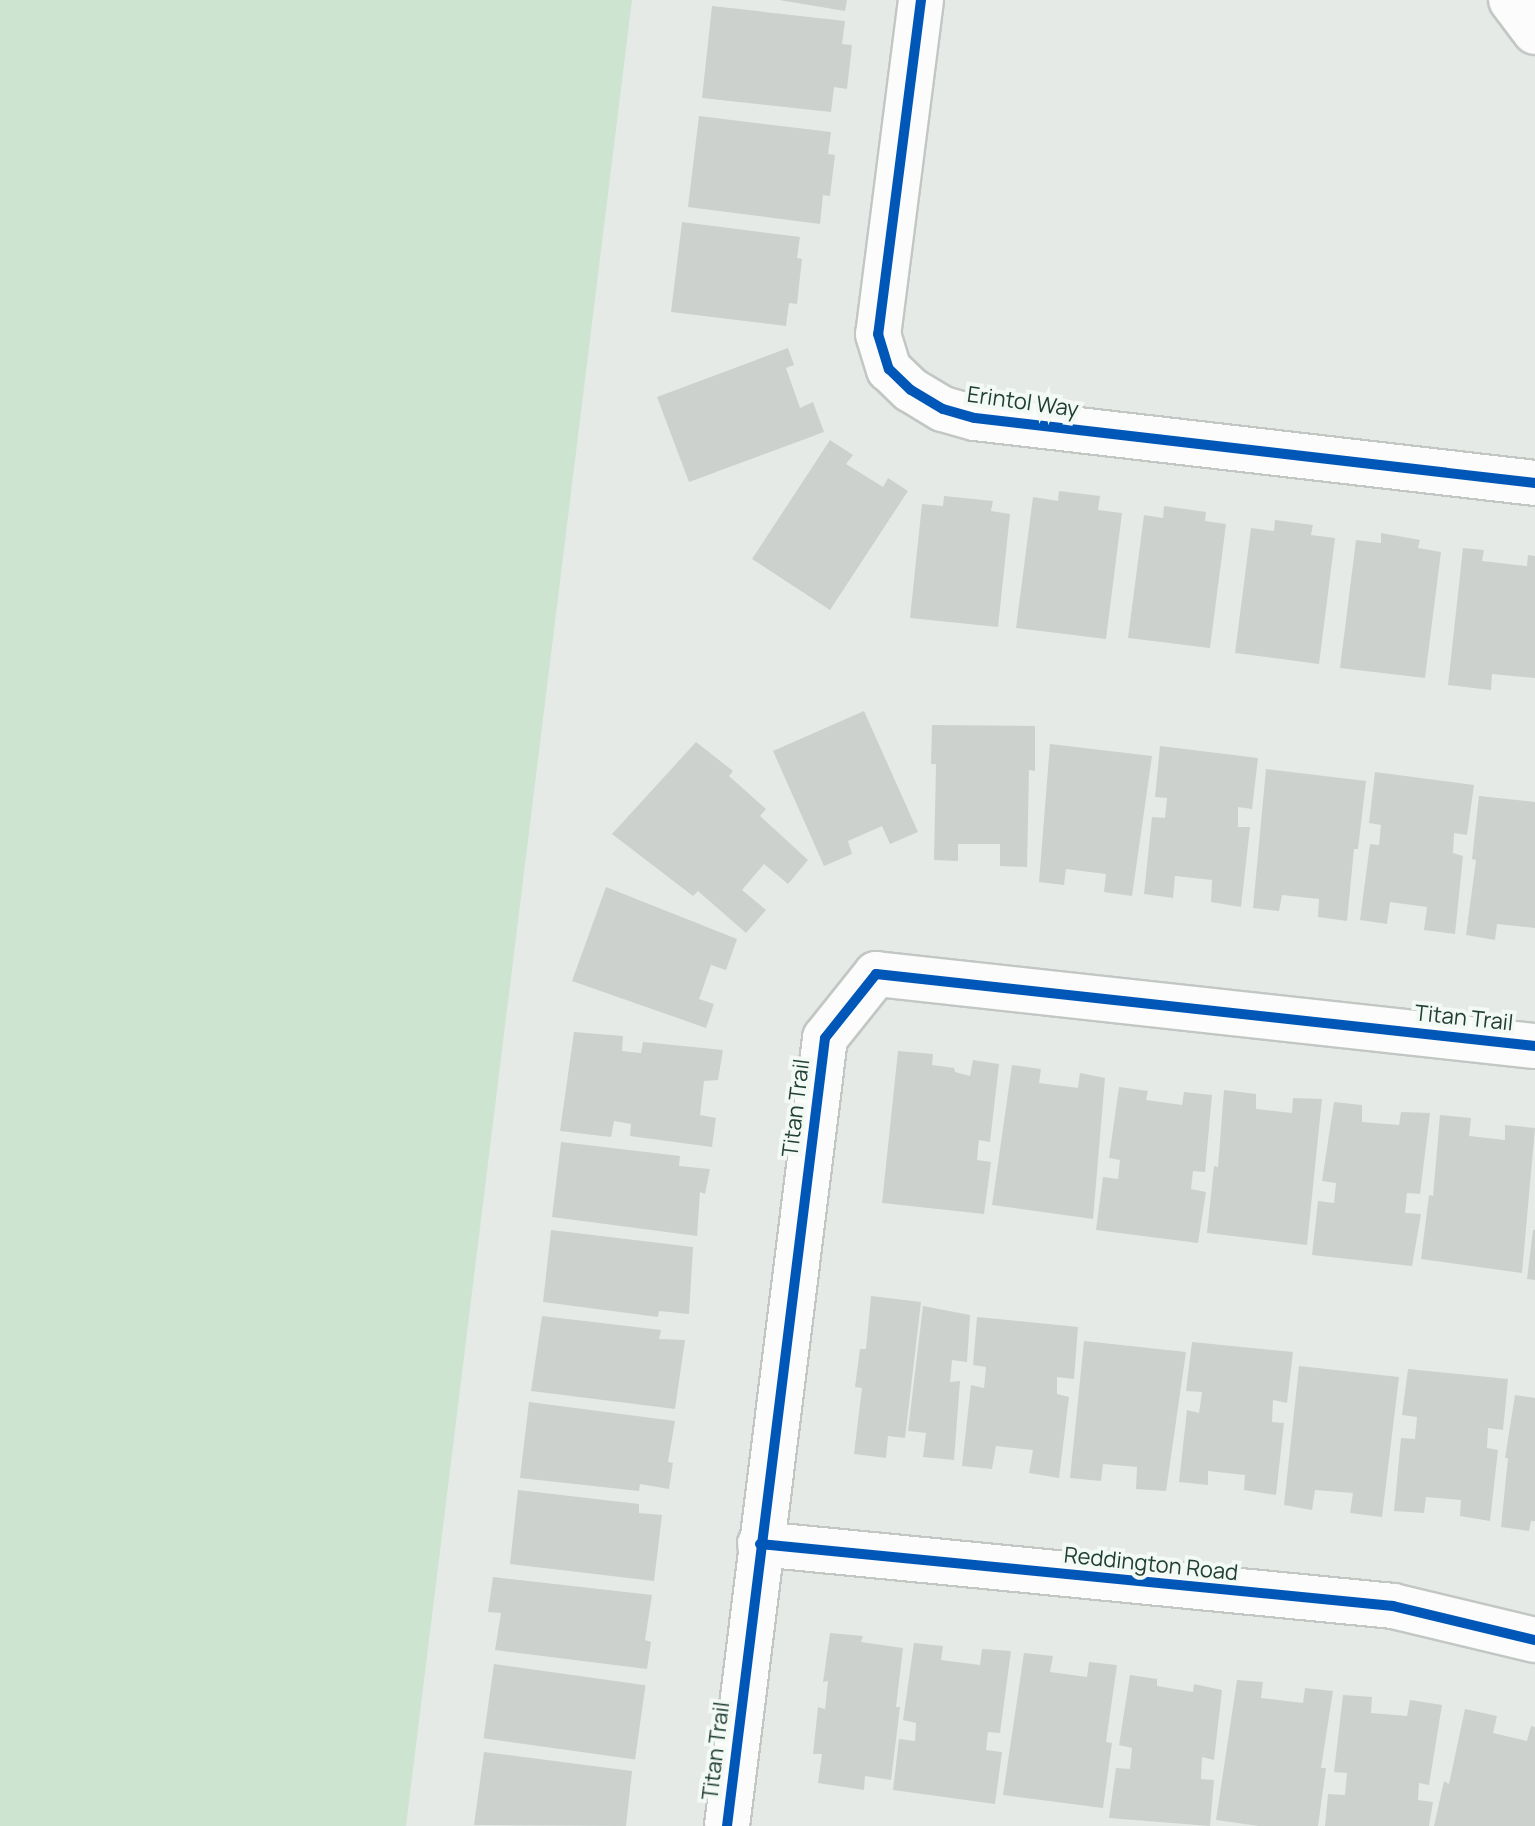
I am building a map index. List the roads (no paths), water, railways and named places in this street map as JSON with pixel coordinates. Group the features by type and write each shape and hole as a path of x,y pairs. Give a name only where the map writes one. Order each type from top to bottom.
{"street":[{"name":"Erintol Way","path":"921,0 878,334 889,369 911,390 943,409 975,418 1535,483"},
{"path":"1511,0 1535,32"},
{"name":"Titan Trail","path":"727,1826 825,1038 876,974 1535,1046"},
{"name":"Reddington Road","path":"760,1544 1393,1606 1535,1640"}]}
